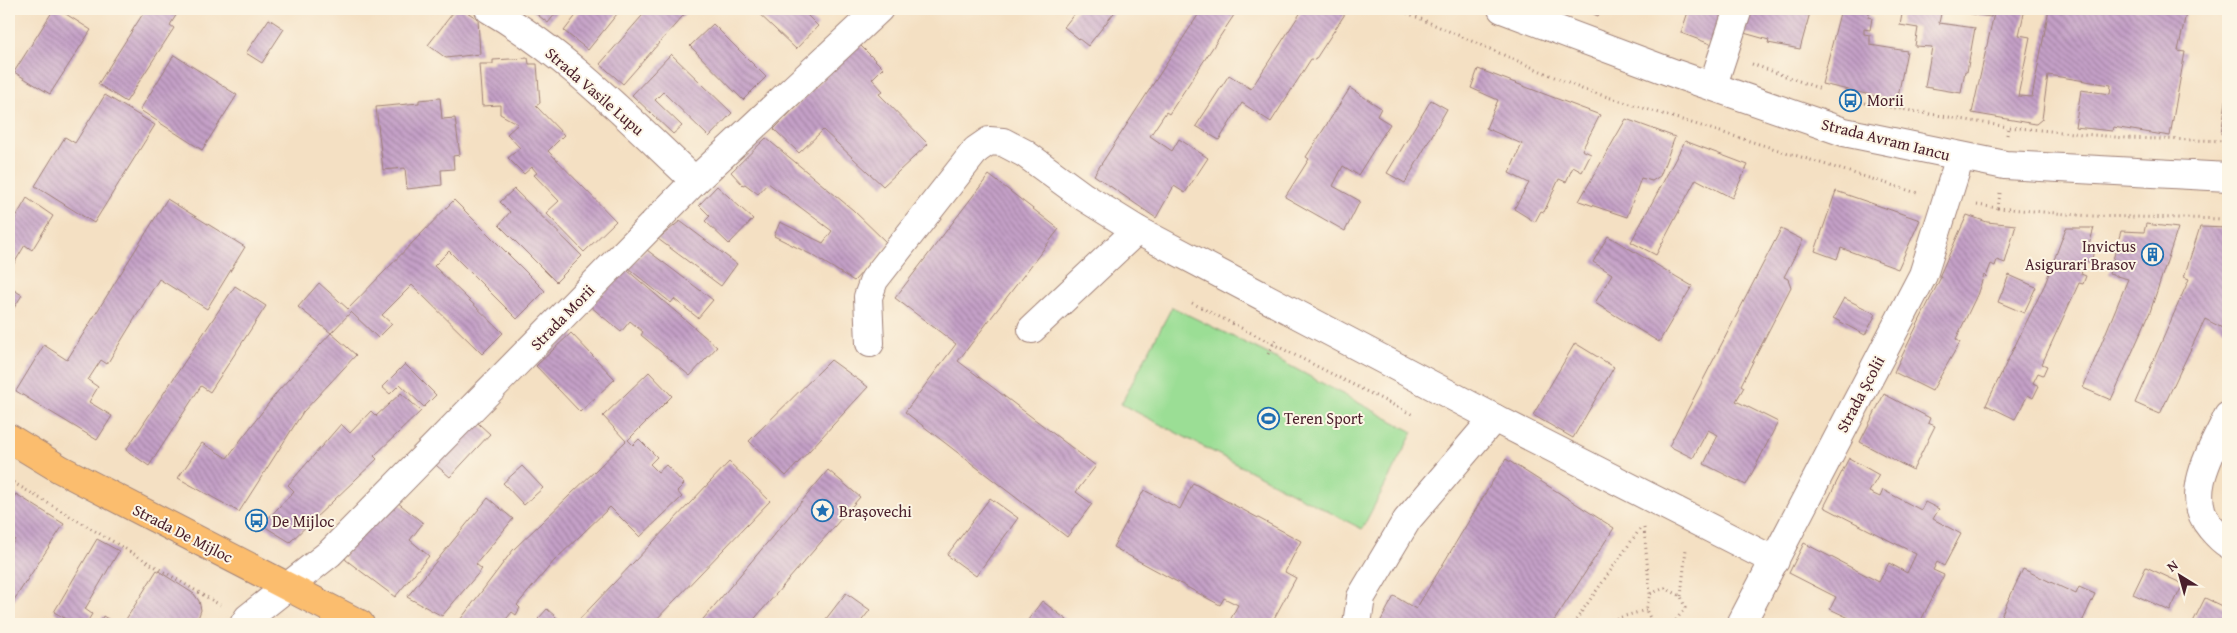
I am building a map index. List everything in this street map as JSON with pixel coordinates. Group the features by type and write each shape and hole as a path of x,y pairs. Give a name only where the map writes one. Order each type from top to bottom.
{"main road":[{"name":"Strada De Mijloc","path":"9,438 60,469 360,624"}],"street":[{"name":"Strada Vasile Lupu","path":"489,9 541,45 607,98 695,181"},
{"name":"Strada Morii","path":"246,621 286,586 330,553 695,181 879,9"},
{"name":"Strada Avram Iancu","path":"1502,9 1676,74 1713,85 1844,132 2005,165 2228,177"},
{"path":"1713,85 1738,9"},
{"path":"870,343 868,297 874,280 958,170 976,150 989,141 1003,142 1024,153 1084,197 1137,230 1494,418 1775,561"},
{"name":"Strada Școlii","path":"1741,624 1923,275 1960,157"},
{"path":"1032,329 1137,230"},
{"path":"2228,416 2198,489 2199,508 2209,526 2228,544"},
{"path":"1357,624 1361,596 1407,520 1463,457 1494,418"}],"path":[{"path":"1398,9 1582,90 1947,202 1998,208"},
{"path":"1723,55 1823,90"},
{"path":"1860,102 2008,127"},
{"path":"1192,303 1413,415"},
{"path":"9,480 246,621"},
{"path":"1673,624 1685,608 1681,596 1690,518"},
{"path":"1573,624 1644,523 1650,594 1646,610 1652,622 1661,624"},
{"path":"1650,594 1665,588 1681,596"},
{"path":"1597,624 1646,610"}],"green space":[{"name":"Teren Sport","path":"1172,307 1268,354 1413,432 1362,529 1121,404"}],"building":[{"path":"54,9 58,9 91,30 50,94 14,72"},
{"path":"146,9 180,9 170,25 174,28 126,102 98,84"},
{"path":"456,9 462,9 478,19 480,54 446,58 428,45"},
{"path":"530,9 559,9 548,23"},
{"path":"581,9 621,9 588,50 564,31"},
{"path":"648,9 689,9 623,84 600,64"},
{"path":"754,9 801,9 818,26 796,49"},
{"path":"1078,9 1117,9 1088,46 1064,27"},
{"path":"1202,9 1238,9 1169,114 1166,112 1150,136 1172,151 1179,139 1208,158 1185,193 1174,186 1156,218 1094,175"},
{"path":"1303,9 1336,9 1345,14 1315,60 1311,59 1271,122 1242,103 1219,140 1196,126 1229,75 1251,89"},
{"path":"1583,9 1602,9 1598,16"},
{"path":"1689,9 1726,9 1713,45 1681,33"},
{"path":"1750,9 1811,9 1800,49 1768,43 1769,40 1744,33"},
{"path":"1841,9 1870,9 1868,17 1872,18 1870,30 1864,29 1864,34 1870,35 1870,45 1907,51 1897,101 1822,84"},
{"path":"1903,9 1942,9 1939,23 1975,28 1961,93 1925,87 1932,47 1915,46 1918,28 1900,25"},
{"path":"1955,9 1993,9 1991,17 1954,11"},
{"path":"1995,9 2025,9 2019,35 2030,37 2018,96 2032,97 2049,9 2187,9 2178,51 2185,52 2170,136 2113,127 2112,131 2075,127 2081,90 2110,94 2111,85 2048,75 2042,119 2036,124 1972,113"},
{"path":"269,19 284,29 262,63 246,53"},
{"path":"713,24 766,77 743,100 690,46"},
{"path":"860,45 883,68 872,79 883,91 879,94 928,144 883,186 823,130 799,153 774,129 825,77"},
{"path":"671,54 732,113 709,137 663,92 655,100 682,126 673,134 632,95"},
{"path":"174,55 237,95 202,150 140,110"},
{"path":"528,58 529,64 537,64 540,103 536,106 564,135 548,151 616,221 584,252 546,213 559,201 534,175 537,173 532,167 524,174 508,158 520,148 507,134 518,124 500,114 500,105 482,106 479,64 493,64 493,60"},
{"path":"1478,69 1600,115 1582,150 1591,154 1582,172 1573,167 1566,182 1559,179 1544,212 1541,211 1535,222 1514,209 1529,183 1509,173 1522,144 1486,128 1498,100 1471,88"},
{"path":"1350,88 1381,108 1377,116 1390,124 1358,175 1343,166 1333,186 1360,201 1345,231 1285,197 1309,159 1306,157"},
{"path":"105,95 155,125 94,223 35,186 65,137 75,143"},
{"path":"2227,95 2228,134 2221,134"},
{"path":"440,98 442,119 455,118 460,155 453,156 454,169 441,170 442,185 407,189 405,168 383,170 376,107 419,103 419,100"},
{"path":"1431,100 1447,109 1405,183 1387,173"},
{"path":"1626,119 1675,137 1660,176 1652,181 1641,178 1627,217 1579,201"},
{"path":"766,138 853,210 888,244 854,281 814,256 774,236 780,222 823,243 832,231 768,183 758,194 745,184 743,185 731,172"},
{"path":"1685,141 1748,165 1732,198 1696,179 1656,255 1631,242"},
{"path":"989,175 1059,229 958,361 1096,466 1076,492 1092,504 1067,537 905,412 956,344 895,298"},
{"path":"717,186 753,219 729,244 705,221 710,216 699,205"},
{"path":"514,189 582,256 556,282 499,225 510,212 500,202"},
{"path":"1836,191 1920,220 1898,269 1841,248 1837,259 1815,251"},
{"path":"27,198 53,216 32,250 25,245 9,272 9,229"},
{"path":"167,199 245,247 207,309 159,279 107,364 101,360 88,380 98,387 89,402 112,416 97,440 16,391 44,345 67,360"},
{"path":"454,200 545,291 517,319 449,251 434,266 503,333 482,354 412,285 382,315 392,324 378,338 351,312 331,333 298,307 319,283 348,309"},
{"path":"1967,215 1987,222 2016,225 2005,263 1997,260 1995,266 1991,264 1986,277 1984,275 1977,295 1956,339 1960,342 1932,391 1894,372 1941,277 1939,277"},
{"path":"680,221 737,264 721,286 658,239"},
{"path":"2146,224 2178,228 2150,312 2111,400 2083,388 2128,279 2109,274 2121,231 2144,232"},
{"path":"2200,227 2228,228 2228,331 2205,319 2160,414 2135,403 2189,279 2184,277"},
{"path":"2066,228 2094,228 2089,245 2095,247 2091,262 2086,261 2081,274 2086,276 2083,284 2079,283 2042,364 2047,366 2043,375 2038,373 2033,383 2039,386 2033,398 2028,395 2015,419 1986,405 2045,284"},
{"path":"1781,229 1803,240 1784,277 1788,279 1791,287 1741,385 1744,387 1736,401 1778,422 1746,485 1704,464 1718,435 1708,430 1693,458 1669,446"},
{"path":"1608,236 1692,286 1659,342 1595,303 1612,274 1593,262"},
{"path":"647,250 713,300 698,318 674,299 671,303 628,268"},
{"path":"627,270 717,347 690,376 641,335 643,332 630,321 621,332 590,306"},
{"path":"2009,275 2036,287 2024,313 1998,302"},
{"path":"235,286 266,306 210,392 201,386 149,466 126,450"},
{"path":"9,287 22,295 9,316"},
{"path":"1844,298 1876,314 1865,335 1833,318"},
{"path":"331,333 356,355 303,412 239,512 178,478 202,443 227,458 278,391"},
{"path":"571,333 615,379 580,412 536,366"},
{"path":"1575,343 1614,367 1573,438 1533,415"},
{"path":"831,360 868,387 786,476 749,441"},
{"path":"405,364 436,395 424,407 400,384 390,394 382,387"},
{"path":"649,372 672,396 628,440 633,445 639,439 657,457 650,464 658,472 666,465 684,484 677,491 682,497 640,537 610,507 554,561 517,605 520,608 516,615 512,612 502,624 469,624 460,620 513,550 626,441 603,416"},
{"path":"401,393 421,411 374,456 377,459 290,542 262,525 294,491 288,485 341,424 350,433 371,411 376,416"},
{"path":"1884,394 1930,418 1928,423 1935,426 1913,470 1860,442"},
{"path":"470,416 490,434 450,477 430,460"},
{"path":"1849,458 1879,475 1869,492 1880,497 1883,490 1921,510 1925,502 1939,509 1933,519 1961,534 1944,566 1937,562 1933,570 1944,575 1919,624 1892,624 1881,619 1878,624 1846,624 1849,618 1830,609 1836,597 1789,573 1804,543 1879,582 1889,563 1907,573 1916,554 1824,507"},
{"path":"1506,459 1614,528 1552,624 1379,624 1394,596 1416,609"},
{"path":"729,462 770,501 652,624 575,624"},
{"path":"522,466 543,488 524,505 503,483"},
{"path":"828,470 860,497 750,624 699,624"},
{"path":"1193,483 1301,541 1285,572 1296,578 1271,624 1228,624 1238,605 1224,598 1220,605 1113,547 1144,490 1180,509"},
{"path":"16,494 64,524 12,603 9,601 9,549 15,539 9,535 9,505"},
{"path":"391,497 423,523 410,540 429,556 395,597 346,560 344,555"},
{"path":"488,498 513,519 476,564 482,569 442,616 407,597"},
{"path":"990,498 1018,518 976,576 947,555"},
{"path":"97,539 119,551 85,609 92,614 86,624 78,620 75,624 54,612"},
{"path":"2146,567 2183,584 2170,611 2133,594"},
{"path":"2023,569 2076,594 2079,587 2095,594 2081,624 1997,624"},
{"path":"157,570 194,594 199,601 201,610 196,624 123,624"},
{"path":"846,593 870,610 859,624 822,624"},
{"path":"2205,598 2228,609 2228,624 2192,624"},
{"path":"1042,601 1067,620 1064,624 1025,624"},
{"path":"547,609 564,624 537,624 540,621 538,619"},
{"path":"103,616 116,624 99,624"}],"place":[{"name":"Morii","path":"1851,100"},
{"name":"Invictus Asigurari Brasov","path":"2152,255"},
{"name":"Teren Sport","path":"1268,418"},
{"name":"Brașovechi","path":"823,511"},
{"name":"De Mijloc","path":"256,521"}]}
